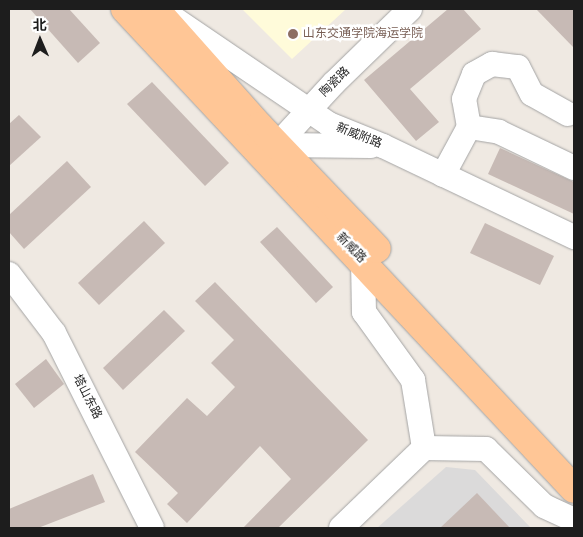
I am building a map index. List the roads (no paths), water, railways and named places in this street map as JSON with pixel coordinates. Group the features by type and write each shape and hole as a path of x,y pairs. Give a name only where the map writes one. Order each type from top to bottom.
{"main road":[{"name":"新威路","path":"125,9 271,152 343,212 574,464"},
{"name":"新威路","path":"155,9 271,152 363,261 574,489"}],"street":[{"name":"新威附路","path":"160,9 307,111 329,124 383,146 574,237"},
{"name":"陶瓷路","path":"271,152 307,111 410,9"},
{"path":"444,175 470,127 464,100 474,74 492,64 518,67 532,94 568,114"},
{"path":"470,127 499,132 574,168"},
{"path":"271,152 383,146"},
{"path":"363,261 364,312 413,380 424,448"},
{"name":"塔山东路","path":"9,274 54,333 152,528"},
{"path":"341,528 424,448 486,449 544,506 562,528"},
{"path":"544,506 574,520"}],"place":[{"name":"山东交通学院海运学院","path":"293,34"}]}
